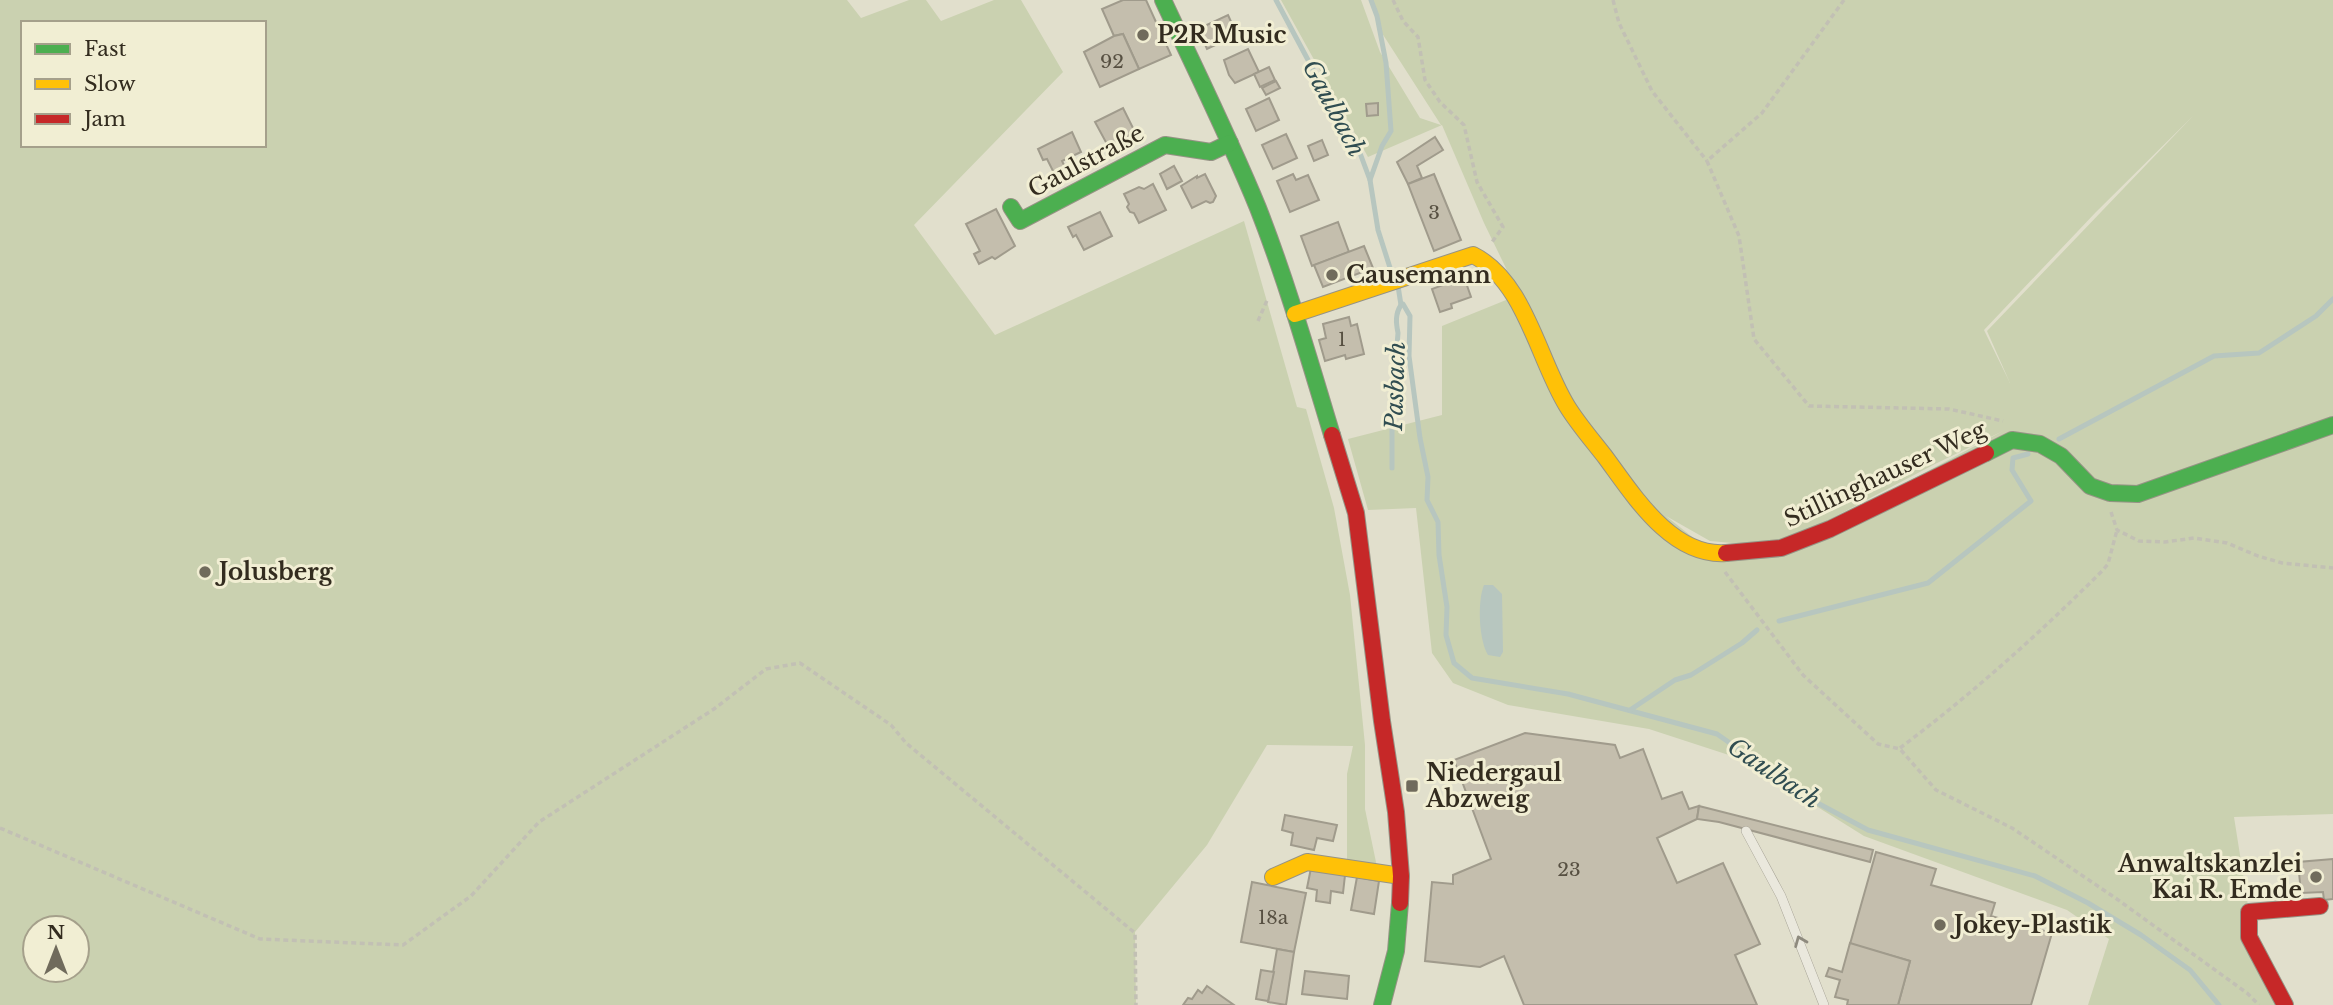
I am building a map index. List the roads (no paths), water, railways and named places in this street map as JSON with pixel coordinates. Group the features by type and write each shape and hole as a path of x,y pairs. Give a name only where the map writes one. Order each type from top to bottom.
{"street":[{"path":"1163,0 1230,143 1262,220 1295,314 1356,513 1396,812 1401,876 1401,918 1396,951 1382,1005"},
{"name":"Gaulstraße","path":"1011,207 1020,221 1165,145 1211,152 1230,143"},
{"name":"Stillinghauser Weg","path":"1295,314 1473,256 1481,258 1489,263 1512,291 1567,406 1647,514 1685,544 1712,554 1781,548 1830,529 2012,440 2029,440 2058,451 2089,486 2124,495 2146,493 2333,425"},
{"path":"1273,877 1307,862 1401,876"},
{"path":"2285,1005 2249,937 2249,912 2319,906"}],"lane":[{"path":"1746,831 1782,896 1824,1005"}],"waterway":[{"name":"Gaulbach","path":"1276,0 1331,103 1357,145 1370,180"},
{"path":"1371,0 1377,16 1386,63 1391,131 1382,146 1370,180 1378,230 1392,274"},
{"name":"Gaulbach","path":"1398,286 1401,305 1403,304 1410,316 1409,356 1428,477 1427,500 1438,522 1439,555 1447,607 1446,635 1454,663 1472,678 1568,694 1717,734 1810,799 1868,830 2035,876 2088,903 2141,935 2190,970 2219,1005"},
{"path":"2059,439 2214,356 2259,353 2316,316 2333,299"},
{"name":"Pasbach","path":"1392,468 1392,407 1398,333 1396,319 1401,305"},
{"path":"1779,621 1928,583 2031,501 2012,470 2013,458 2028,454"},
{"path":"1630,710 1675,680 1691,675 1742,643 1757,630"}],"place":[{"name":"P2R Music","path":"1143,35"},
{"name":"Causemann","path":"1332,275"},
{"name":"Jolusberg","path":"205,572"},
{"name":"Niedergaul Abzweig","path":"1412,786"},
{"name":"Anwaltskanzlei Kai R. Emde","path":"2316,877"},
{"name":"Jokey-Plastik","path":"1940,925"}]}
